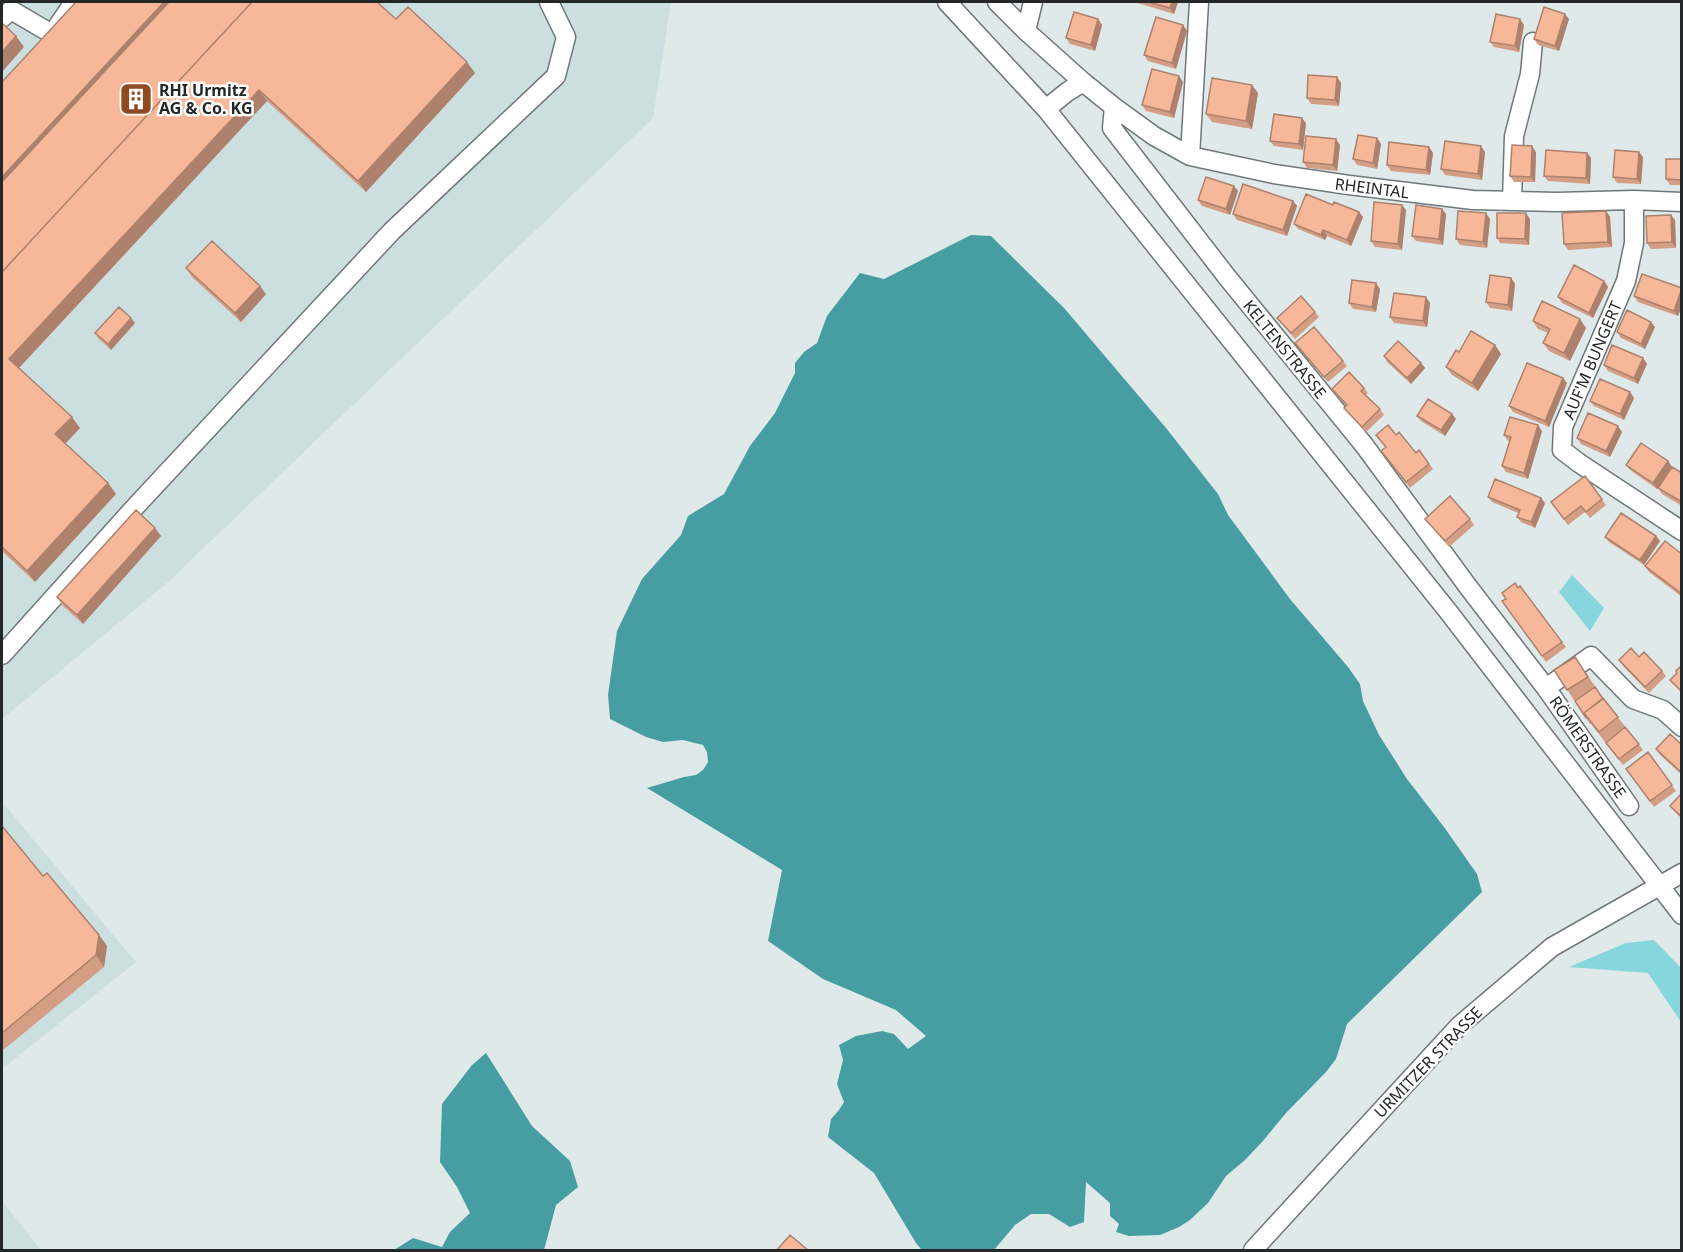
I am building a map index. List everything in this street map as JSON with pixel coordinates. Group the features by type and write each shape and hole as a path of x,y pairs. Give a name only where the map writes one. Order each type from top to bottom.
{"street":[{"path":"38,50 74,2"},
{"path":"2,655 135,507 392,231 556,76 566,37 549,2"},
{"path":"947,2 1046,109 1447,610 1682,915"},
{"name":"RHEINTAL","path":"998,2 1026,31 1113,107 1154,136 1190,156 1274,174 1473,200 1682,202"},
{"path":"1026,31 1033,2"},
{"path":"1190,156 1199,2"},
{"path":"2,18 10,10 52,34"},
{"path":"1512,201 1514,136 1530,74 1533,42"},
{"path":"1046,109 1083,82"},
{"name":"KELTENSTRASSE","path":"1113,107 1112,128 1227,277 1364,445 1469,588"},
{"name":"AUF'M BUNGERT","path":"1634,200 1634,243 1626,281 1563,427 1562,450 1682,531"},
{"name":"RÖMERSTRASSE","path":"1469,588 1546,688 1629,806"},
{"name":"RÖMERSTRASSE","path":"1546,688 1591,656 1633,699 1663,710 1682,727"},
{"name":"URMITZER STRASSE","path":"1253,1251 1459,1026 1552,948 1682,873"}],"shaded area":[{"path":"2,2 671,2 653,118 167,583 2,719"},
{"path":"971,235 991,236 1064,308 1166,428 1218,494 1228,515 1290,599 1360,684 1363,701 1379,735 1407,779 1477,874 1482,892 1347,1024 1336,1059 1326,1072 1245,1160 1226,1176 1208,1203 1190,1220 1160,1235 1129,1236 1116,1232 1119,1224 1110,1216 1110,1203 1086,1182 1084,1222 1070,1227 1049,1214 1031,1214 1015,1225 994,1250 922,1250 874,1173 828,1137 831,1119 844,1102 837,1084 843,1060 839,1045 856,1036 882,1031 894,1034 908,1049 926,1036 896,1010 823,979 768,941 782,870 647,788 696,775 703,770 708,762 707,752 703,745 683,740 663,742 646,737 610,719 608,695 617,631 642,579 681,535 688,516 724,494 750,446 775,413 795,373 795,363 804,352 817,343 827,316 860,273 884,279"},
{"path":"1572,575 1604,608 1590,631 1559,592"},
{"path":"2,802 136,962 2,1069"},
{"path":"1654,940 1681,968 1681,1022 1648,973 1569,967 1626,943"},
{"path":"486,1053 532,1126 570,1161 578,1187 556,1205 544,1250 394,1250 413,1238 442,1247 450,1232 470,1213 457,1187 440,1162 442,1104 472,1065"},
{"path":"2,1201 41,1250 2,1250"}],"building":[{"path":"76,2 164,2 2,177 2,82"},
{"name":"RHI Urmitz AG & Co. KG","path":"169,2 252,2 2,272 2,182"},
{"path":"252,2 377,2 396,19 408,7 467,62 358,181 259,90 9,359 72,417 55,434 108,483 27,571 2,547 2,272"},
{"path":"1148,2 1172,2 1170,8"},
{"path":"1544,7 1565,14 1555,46 1534,39"},
{"path":"1074,12 1098,19 1091,45 1066,38"},
{"path":"1496,14 1520,19 1515,46 1490,42"},
{"path":"1156,17 1183,25 1172,63 1144,55"},
{"path":"2,23 16,36 2,52"},
{"path":"1152,69 1179,76 1170,112 1142,105"},
{"path":"1308,75 1337,77 1335,100 1307,98"},
{"path":"1212,78 1252,85 1246,121 1206,114"},
{"path":"1274,114 1302,118 1299,144 1270,141"},
{"path":"1358,135 1377,138 1373,163 1353,159"},
{"path":"1306,136 1336,139 1333,165 1303,162"},
{"path":"1445,141 1481,146 1478,174 1441,169"},
{"path":"1389,142 1429,147 1426,170 1387,165"},
{"path":"1512,145 1532,146 1531,177 1510,176"},
{"path":"1546,150 1587,153 1586,178 1544,176"},
{"path":"1615,150 1639,152 1637,179 1613,177"},
{"path":"1666,159 1682,159 1682,180 1666,179"},
{"path":"1206,177 1234,186 1226,209 1198,200"},
{"path":"1243,184 1293,201 1283,230 1233,214"},
{"path":"1306,194 1359,212 1347,240 1323,230 1321,235 1294,224"},
{"path":"1374,202 1402,205 1398,244 1371,241"},
{"path":"1416,205 1442,209 1439,239 1412,236"},
{"path":"1458,211 1486,213 1483,242 1456,239"},
{"path":"1606,211 1608,242 1564,244 1562,213"},
{"path":"1497,213 1526,213 1525,239 1497,238"},
{"path":"1671,215 1672,242 1647,243 1646,216"},
{"path":"212,241 260,286 235,313 186,268"},
{"path":"1574,265 1604,281 1589,313 1558,297"},
{"path":"1642,274 1682,288 1674,311 1634,296"},
{"path":"1490,275 1511,278 1508,305 1486,302"},
{"path":"1352,280 1376,283 1372,307 1349,303"},
{"path":"1394,293 1426,297 1423,321 1390,317"},
{"path":"1301,296 1315,312 1291,333 1277,318"},
{"path":"1542,301 1580,319 1564,353 1543,343 1550,329 1533,321"},
{"path":"119,307 131,318 108,344 95,333"},
{"path":"1627,310 1651,322 1641,344 1617,332"},
{"path":"1314,327 1343,361 1324,377 1295,343"},
{"path":"1471,331 1495,345 1472,383 1446,367 1456,350 1459,352"},
{"path":"1398,341 1421,363 1407,378 1384,356"},
{"path":"1612,345 1643,358 1634,378 1604,365"},
{"path":"1527,363 1563,378 1545,421 1509,406"},
{"path":"1349,372 1364,388 1361,391 1380,409 1362,427 1344,408 1347,405 1332,389"},
{"path":"1600,379 1630,392 1620,414 1590,401"},
{"path":"1428,399 1452,414 1441,430 1417,416"},
{"path":"1588,413 1618,426 1606,451 1577,438"},
{"path":"1510,417 1538,425 1524,473 1502,466 1511,437 1504,435"},
{"path":"1388,425 1396,435 1399,432 1416,453 1419,450 1429,464 1406,482 1381,451 1386,447 1376,435"},
{"path":"1641,443 1668,461 1653,483 1626,465"},
{"path":"1672,467 1682,473 1682,502 1658,488"},
{"path":"1585,476 1602,499 1586,512 1581,506 1564,519 1551,502"},
{"path":"1495,479 1541,498 1531,522 1517,517 1520,510 1488,497"},
{"path":"1450,496 1470,519 1445,541 1425,519"},
{"path":"136,510 155,528 77,615 57,597"},
{"path":"1621,513 1656,536 1640,560 1605,537"},
{"path":"1665,541 1682,554 1682,594 1645,566"},
{"path":"1515,583 1518,588 1520,586 1562,642 1542,656 1502,601 1506,599 1502,593"},
{"path":"1631,648 1639,657 1644,652 1662,671 1645,687 1619,660"},
{"path":"1575,657 1588,677 1567,690 1554,670"},
{"path":"1682,665 1682,692 1670,680"},
{"path":"1595,687 1603,699 1584,713 1586,718 1575,701"},
{"path":"1603,698 1618,717 1599,732 1584,713"},
{"path":"1625,727 1639,744 1619,759 1606,743"},
{"path":"1670,734 1682,745 1682,773 1656,749"},
{"path":"1648,752 1672,785 1650,801 1626,769"},
{"path":"1682,793 1682,817 1670,806"},
{"path":"2,826 43,876 47,873 99,935 96,955 2,1033"},
{"path":"790,1235 809,1251 776,1251"}],"place":[{"name":"RHI Urmitz AG & Co. KG","path":"136,99"}]}
